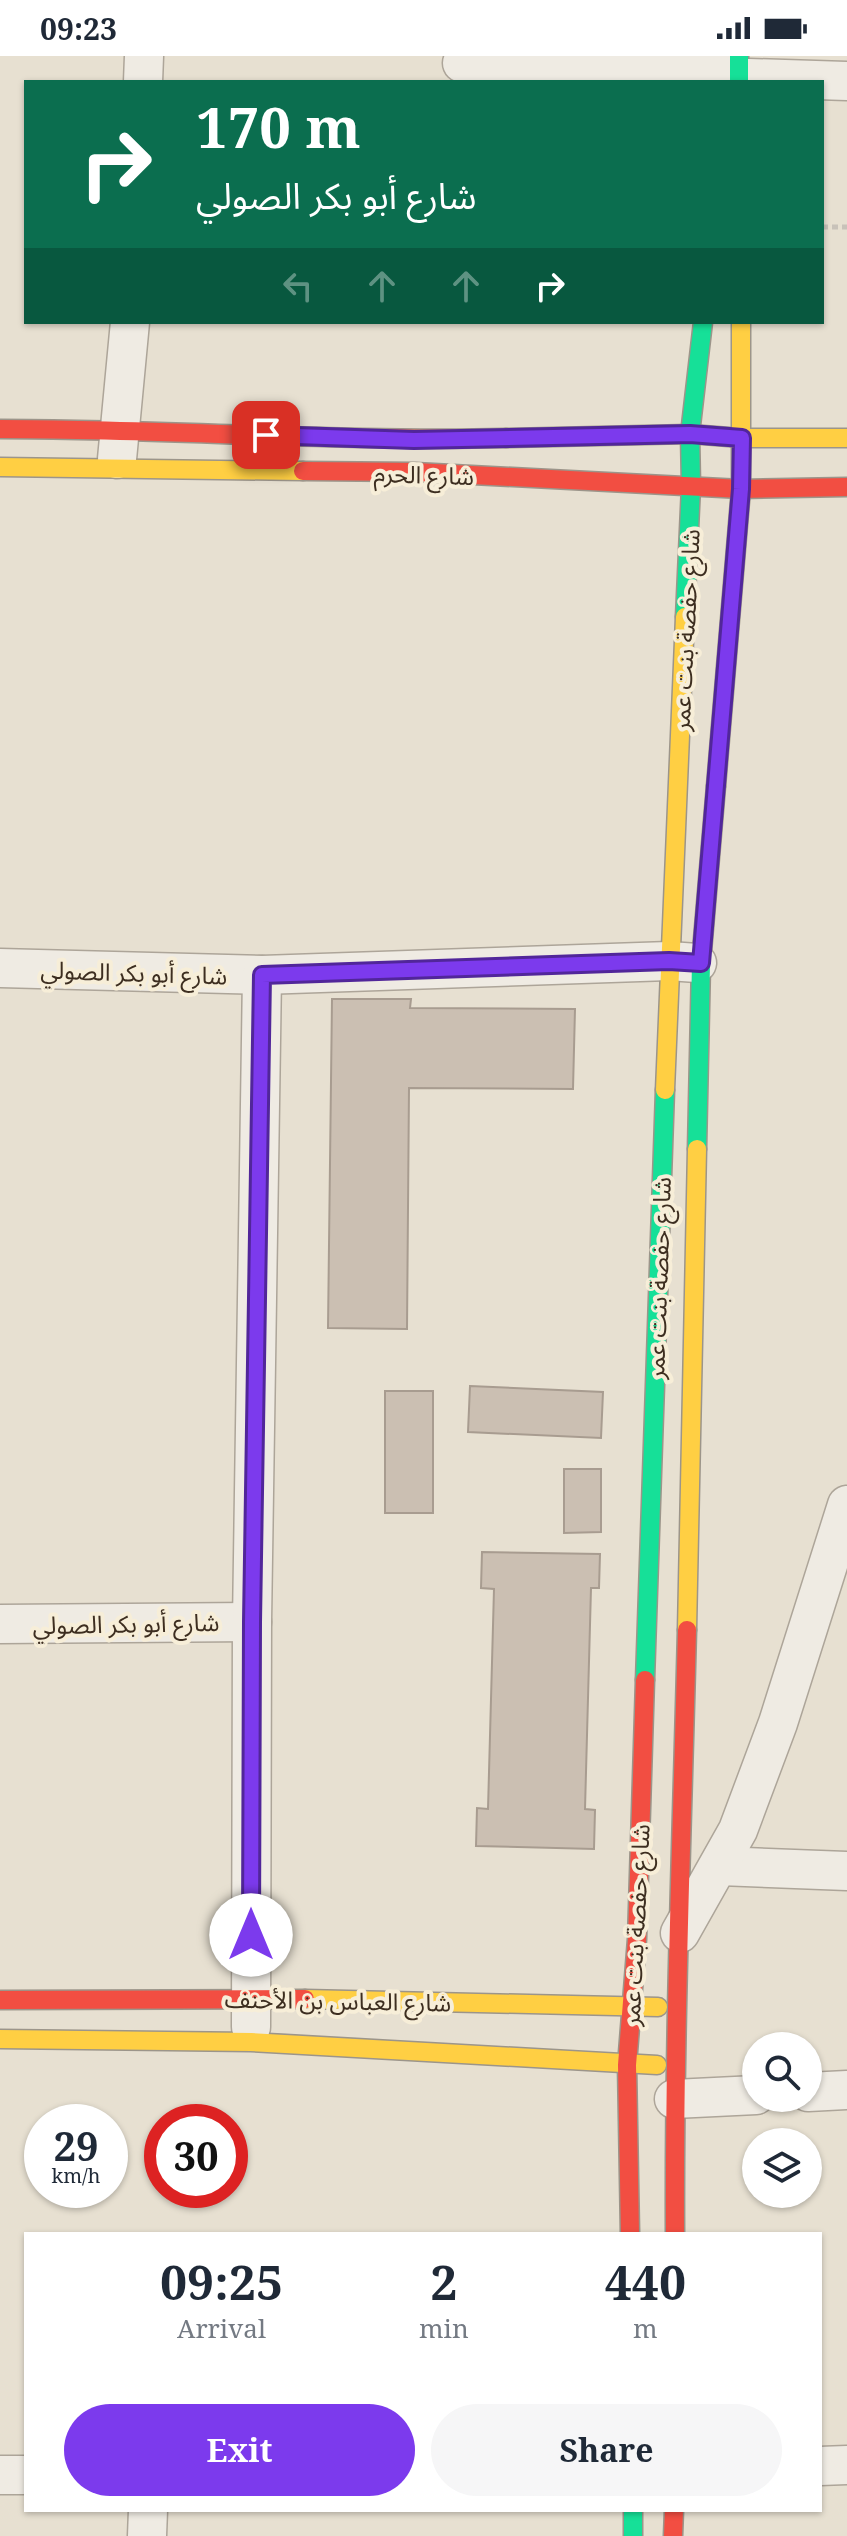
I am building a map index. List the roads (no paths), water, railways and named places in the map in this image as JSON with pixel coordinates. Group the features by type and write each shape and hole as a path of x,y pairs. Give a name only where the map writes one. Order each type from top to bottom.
{"street":[{"path":"143,80 144,56"},
{"path":"462,63 727,70 847,81"},
{"path":"117,467 130,324"},
{"name":"شارع حفصة بنت عمر","path":"675,2232 674,2082 680,1933 690,434 703,324"},
{"name":"شارع حفصة بنت عمر","path":"630,2232 627,2065 637,1939 685,962 741,489 741,324"},
{"name":"شارع الحرم","path":"0,429 118,429 414,440 690,434 742,438 847,438"},
{"path":"414,440 415,472"},
{"name":"شارع الحرم","path":"0,467 415,472 741,489 847,487"},
{"name":"شارع أبو بكر الصولي","path":"0,968 262,975 685,962"},
{"path":"251,2042 252,1622 262,975"},
{"path":"680,1933 738,1830 778,1723 847,1505"},
{"name":"شارع أبو بكر الصولي","path":"0,1624 252,1622"},
{"path":"720,1866 847,1871"},
{"name":"شارع العباس بن الأحنف","path":"0,2000 250,1998 676,2008"},
{"name":"شارع العباس بن الأحنف","path":"0,2039 251,2042 627,2065 674,2082"},
{"path":"674,2082 742,2093"},
{"path":"822,2091 847,2090"},
{"path":"822,2466 847,2465"},
{"path":"0,2475 24,2475"},
{"path":"147,2536 148,2512"},
{"path":"633,2512 633,2536"},
{"path":"673,2536 674,2512"}]}
